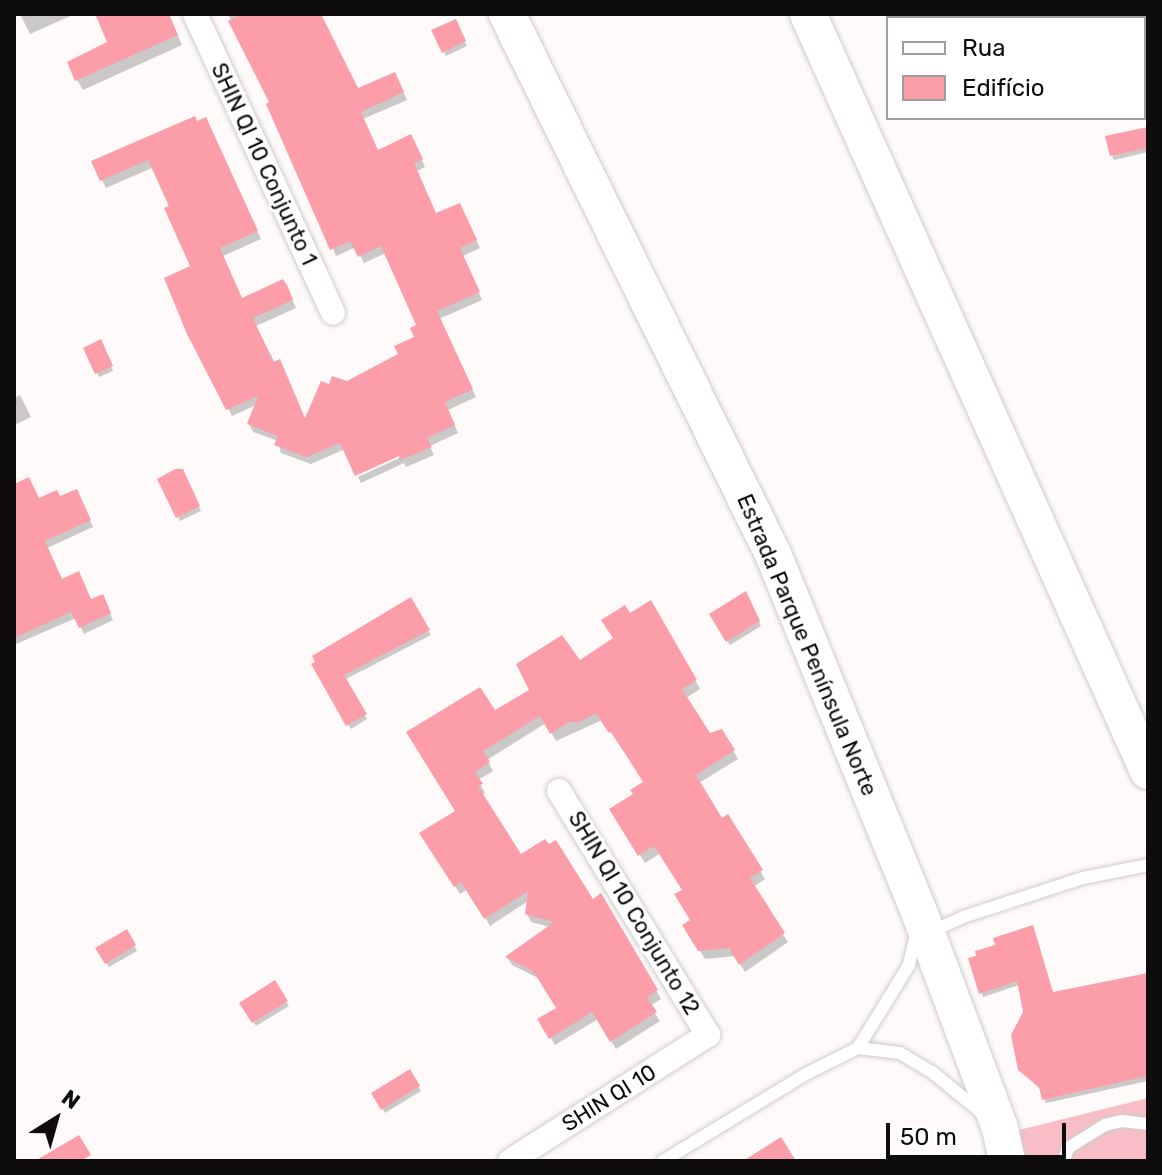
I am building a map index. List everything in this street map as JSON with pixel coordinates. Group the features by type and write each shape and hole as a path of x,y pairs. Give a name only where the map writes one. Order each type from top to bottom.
{"main road":[{"name":"Estrada Parque Península Norte","path":"507,14 773,554 924,924 1004,1144"},
{"path":"808,14 1148,771"}],"street":[{"name":"SHIN QI 10 Conjunto 1","path":"195,14 333,313"},
{"name":"SHIN QI 10 Conjunto 12","path":"559,791 708,1035"},
{"name":"SHIN QI 10","path":"510,1161 708,1035"}],"lane":[{"path":"663,1161 808,1073 858,1048 909,965 924,924 963,917 1083,878 1148,865"},
{"path":"858,1048 900,1053 932,1072 1004,1144"},
{"path":"1064,1161 1068,1148 1105,1125 1122,1121 1148,1124"}],"shaded area":[{"path":"1148,1098 1148,1161 1020,1161 1011,1132"}],"building":[{"path":"95,14 169,14 178,35 75,81 67,62 107,42"},
{"path":"243,14 321,14 358,88 395,72 404,92 361,112 378,150 411,134 423,159 414,163 436,213 460,203 477,240 460,248 480,292 437,311 473,389 445,402 455,425 427,438 432,447 400,460 399,456 355,476 340,443 306,457 274,445 278,436 247,424 258,396 226,410 187,334 164,278 190,266 164,208 169,206 148,160 100,181 91,161 195,116 197,121 206,117 258,231 220,248 242,298 283,279 288,287 293,300 253,318 273,362 280,359 305,418 321,381 329,384 332,376 347,381 398,354 394,346 414,337 410,328 416,325 381,246 358,257 350,241 330,250 266,104 269,102 228,21"},
{"path":"456,19 466,41 442,53 431,30"},
{"path":"1148,127 1148,148 1110,156 1105,136"},
{"path":"101,339 113,366 95,374 83,348"},
{"path":"175,469 183,469 200,506 176,518 157,479"},
{"path":"29,477 39,498 57,490 60,496 77,489 91,520 45,541 62,579 79,571 91,599 103,594 111,613 79,628 71,612 14,638 14,484"},
{"path":"746,591 760,621 726,642 709,614"},
{"path":"411,597 430,630 344,675 367,714 346,726 311,664 315,662 312,656"},
{"path":"651,600 697,680 682,689 710,733 722,729 735,750 696,775 722,818 728,814 763,870 750,878 785,933 739,965 729,948 698,951 682,925 690,920 674,894 682,890 654,846 638,856 609,809 633,794 630,790 643,782 612,733 608,732 596,713 580,722 569,722 550,734 540,716 483,751 490,762 475,772 483,784 478,786 521,854 545,839 549,844 556,840 593,899 601,893 658,990 647,997 657,1012 610,1042 592,1012 549,1039 537,1019 556,1008 533,971 505,957 554,922 525,914 528,891 484,919 461,882 454,887 419,833 455,811 406,732 480,687 495,710 529,690 516,664 562,635 580,660 613,638 601,620 625,605 630,613"},
{"path":"1033,925 1053,992 1148,973 1148,1076 1042,1100 1039,1087 1018,1070 1011,1035 1023,1012 1017,981 979,994 968,958 976,956 975,951 995,945 993,938"},
{"path":"127,929 136,945 105,964 95,948"},
{"path":"275,980 288,1001 252,1023 239,1003"},
{"path":"410,1069 420,1086 381,1110 371,1093"},
{"path":"79,1135 91,1155 81,1161 35,1161"},
{"path":"781,1137 796,1161 743,1161"}]}
